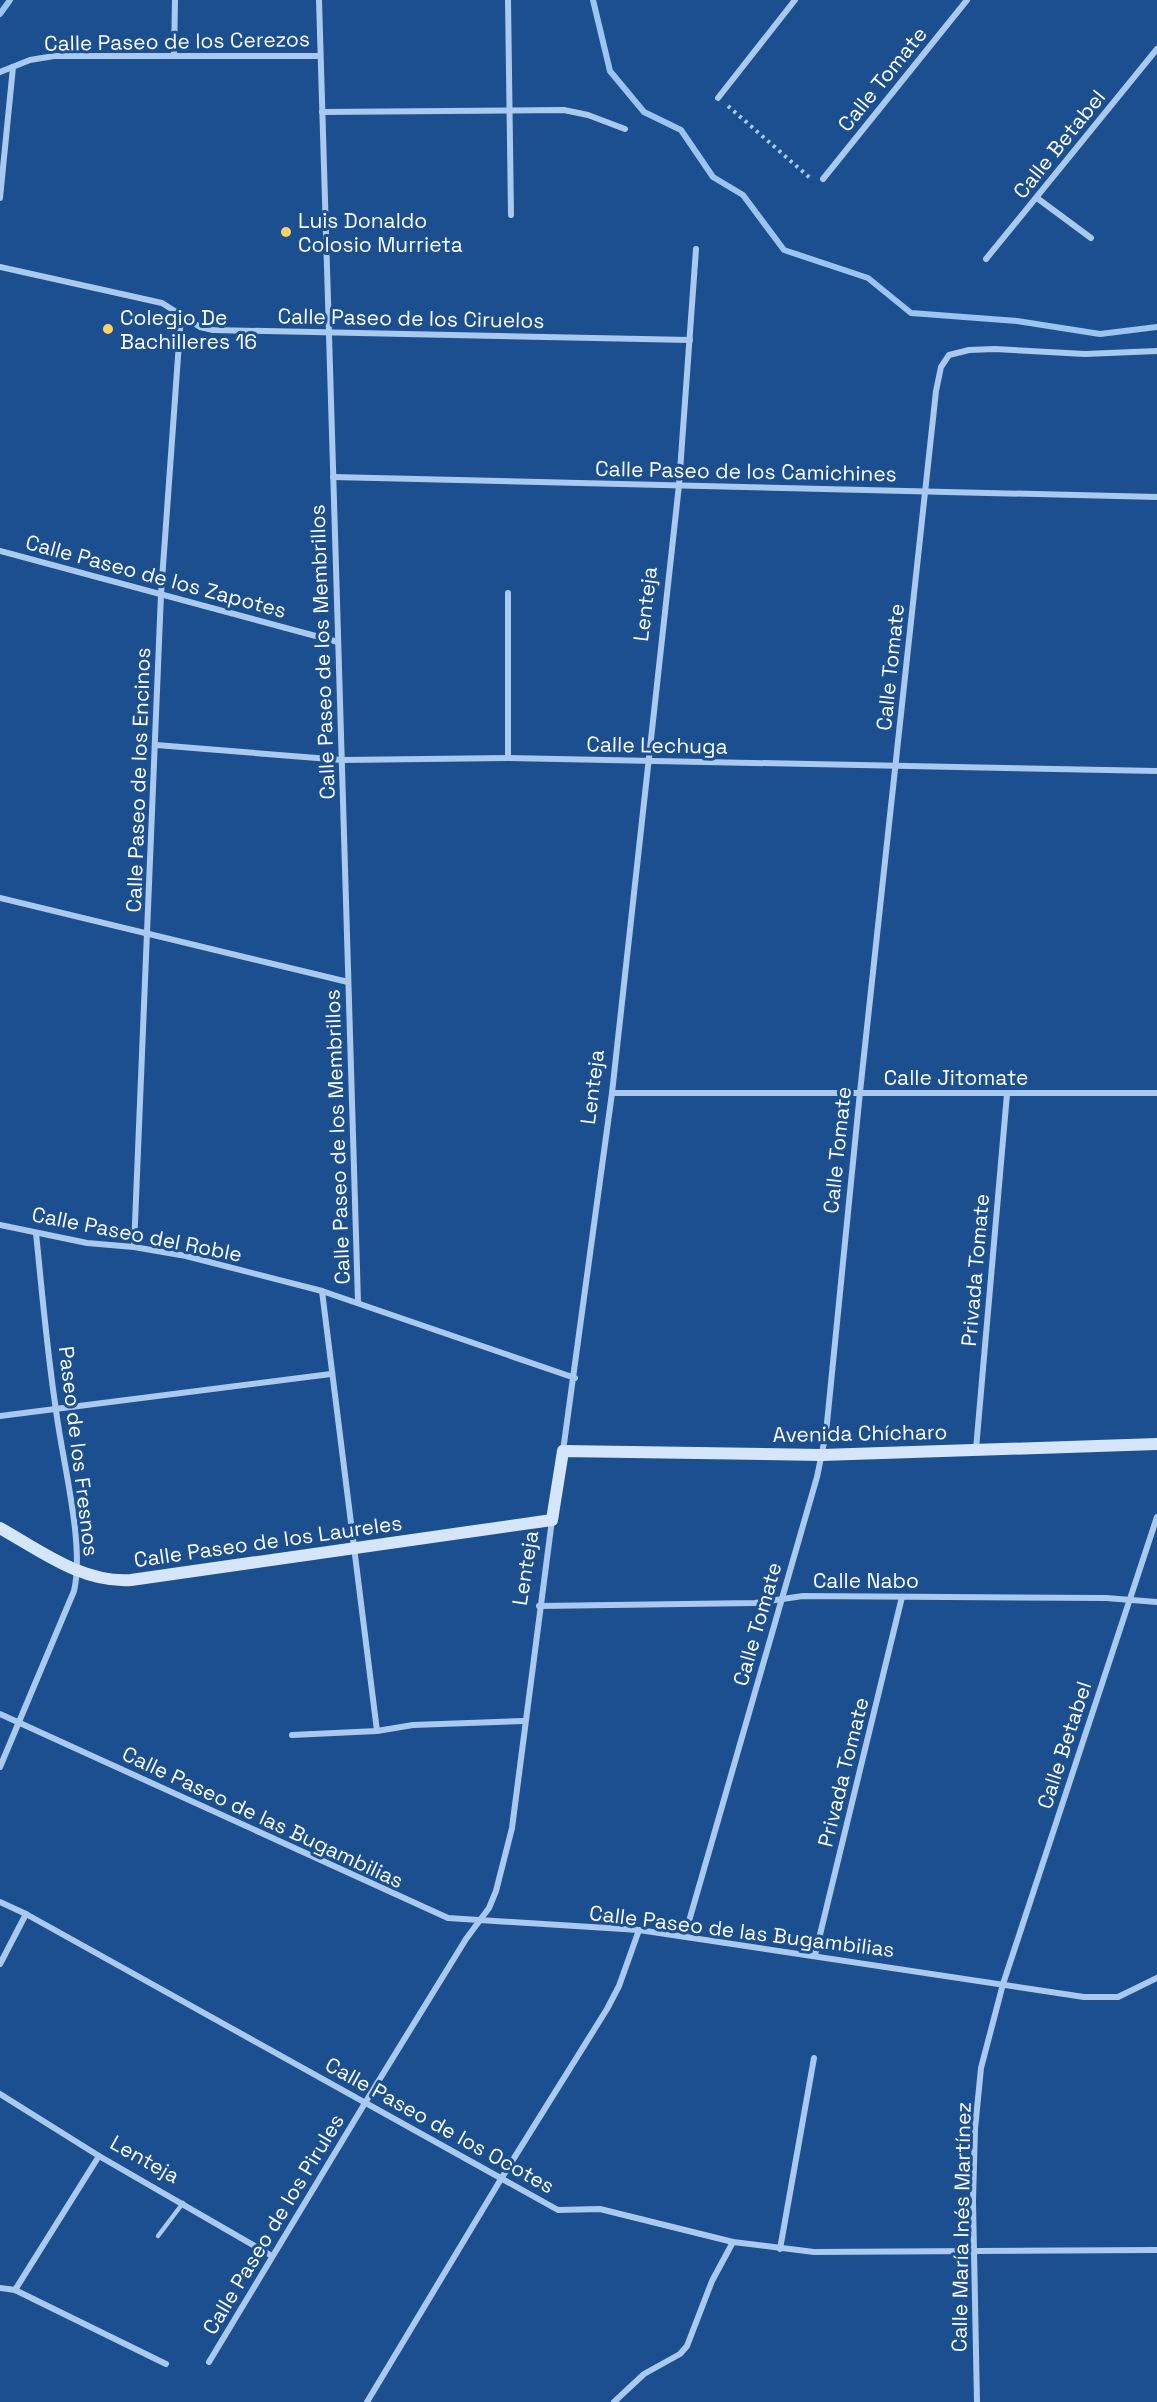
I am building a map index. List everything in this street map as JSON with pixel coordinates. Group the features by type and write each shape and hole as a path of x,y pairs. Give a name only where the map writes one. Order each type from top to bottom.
{"street":[{"path":"174,56 175,0"},
{"name":"Calle Paseo de los Membrillos","path":"319,0 358,1302"},
{"path":"508,0 512,215"},
{"path":"718,98 795,0"},
{"name":"Calle Tomate","path":"823,179 968,0"},
{"name":"Calle Betabel","path":"986,259 1157,49"},
{"name":"Calle Paseo de los Cerezos","path":"0,72 13,66 54,56 320,56"},
{"path":"0,198 13,66"},
{"path":"322,112 510,109 577,112 625,129"},
{"path":"1037,198 1091,238"},
{"name":"Lenteja","path":"480,1921 496,1891 512,1828 539,1606 575,1378 612,1094 679,485 696,249"},
{"name":"Calle Paseo de los Ciruelos","path":"0,267 162,303 200,327 213,330 690,340"},
{"name":"Calle Paseo de los Encinos","path":"134,1247 161,594 182,315"},
{"name":"Calle Tomate","path":"685,1935 822,1455 925,491 936,391 941,367 949,355 969,350 1085,354 1157,351"},
{"name":"Calle Paseo de los Camichines","path":"333,477 1157,497"},
{"name":"Calle Paseo de los Zapotes","path":"0,551 338,642"},
{"path":"508,593 508,758"},
{"name":"Calle Lechuga","path":"156,745 342,760 508,758 1157,771"},
{"path":"0,898 348,982"},
{"name":"Calle Jitomate","path":"612,1094 1157,1093"},
{"name":"Privada Tomate","path":"976,1449 1007,1094"},
{"name":"Calle Paseo del Roble","path":"0,1225 87,1243 134,1247 186,1256 322,1291 575,1378"},
{"name":"Paseo de los Fresnos","path":"0,1767 74,1591 77,1572 76,1544 55,1409 36,1233"},
{"name":"Calle Paseo de los Membrillos","path":"322,1291 377,1731"},
{"path":"0,1416 331,1374"},
{"name":"Avenida Chícharo","path":"563,1451 822,1455 1157,1444"},
{"name":"Calle Betabel","path":"1003,1984 1128,1599 1157,1517"},
{"name":"Calle Paseo de los Laureles","path":"0,1528 77,1572 102,1580 131,1580 356,1550 552,1520"},
{"name":"Calle Nabo","path":"539,1606 755,1603 803,1596 1128,1599 1157,1602"},
{"name":"Privada Tomate","path":"815,1955 902,1597"},
{"name":"Calle Paseo de las Bugambilias","path":"0,1714 436,1915 480,1921 639,1930 685,1935 1109,1999 1126,1995 1157,1978"},
{"path":"292,1735 377,1731 413,1725 524,1721"},
{"name":"Calle Paseo de los Ocotes","path":"0,1902 26,1914 558,2210 600,2209 733,2242 814,2252 974,2253 1157,2250"},
{"path":"0,1964 26,1914"},
{"name":"Calle Paseo de los Pirules","path":"209,2362 465,1939 480,1921"},
{"path":"367,2402 501,2179 607,2009 619,1986 639,1930"},
{"name":"Calle María Inés Martínez","path":"977,2402 974,2253 975,2129 981,2068 1003,1984"},
{"path":"780,2249 814,2058"},
{"name":"Lenteja","path":"0,2094 99,2156 272,2256"},
{"path":"15,2290 99,2156"},
{"path":"614,2402 644,2374 687,2346 705,2298 733,2242"},
{"path":"0,2288 15,2290 166,2364"}],"lane":[{"path":"158,2236 183,2203"}],"path":[{"path":"718,98 810,179 823,179"}],"waterway":[{"path":"0,14 10,0"},
{"path":"593,0 610,71 644,112 681,130 713,177 743,195 784,250 868,278 911,313 1017,321 1100,334 1157,327"}],"place":[{"name":"Luis Donaldo Colosio Murrieta","path":"286,232"},
{"name":"Colegio De Bachilleres 16","path":"108,329"}]}
